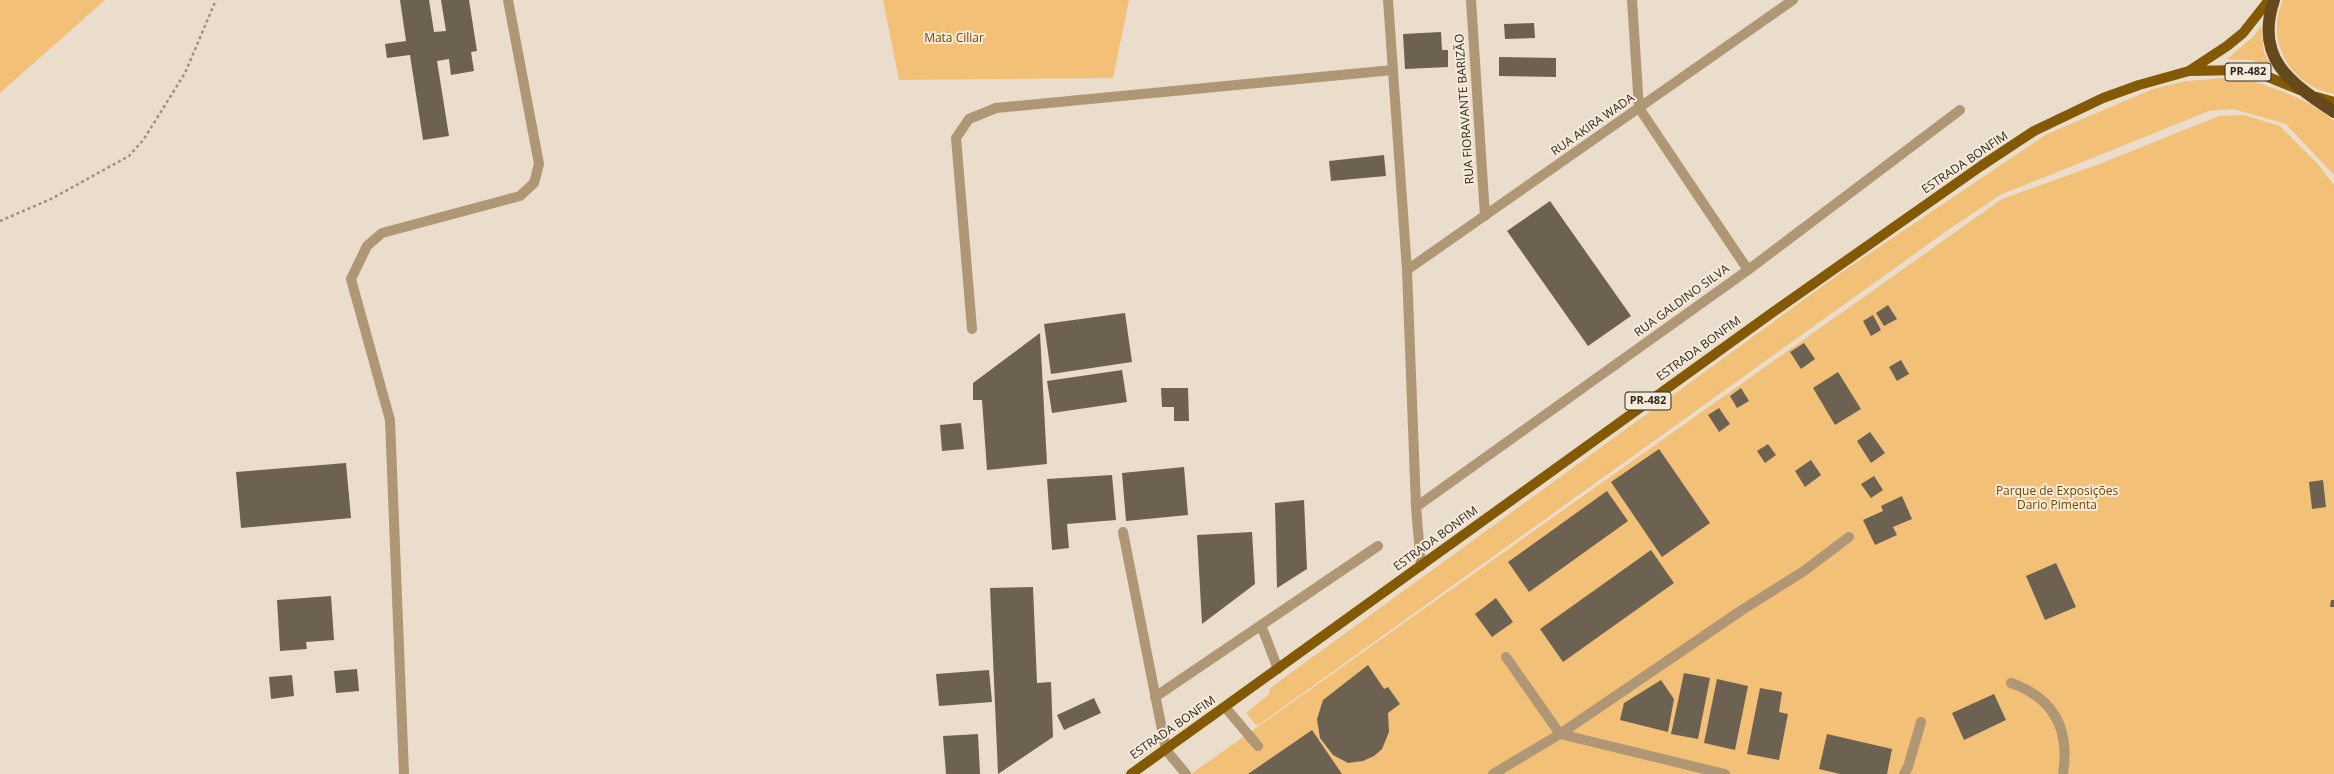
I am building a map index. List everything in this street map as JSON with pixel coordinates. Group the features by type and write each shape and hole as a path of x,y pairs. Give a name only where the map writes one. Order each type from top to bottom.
{"highway":[{"path":"2274,0 2270,13 2269,31 2273,54 2287,77 2303,92 2334,112"}],"main road":[{"name":"ESTRADA BONFIM","path":"1131,774 1422,566 1750,328 2006,149 2041,128 2103,98 2189,71 2227,46 2243,33 2269,0"},
{"name":"ESTRADA BONFIM","path":"2189,71 2241,70 2261,74 2303,92"},
{"name":"PR-482","path":"2303,92 2334,102"}],"street":[{"path":"404,774 390,420 351,279 367,246 382,233 520,196 534,184 539,164 508,0"},
{"path":"1388,0 1407,270 1416,507 1422,566"},
{"name":"RUA FIORAVANTE BARIZÃO","path":"1471,0 1484,216"},
{"path":"1632,0 1639,108 1748,270"},
{"name":"RUA AKIRA WADA","path":"1407,270 1789,1"},
{"path":"972,329 956,138 969,119 996,108 1393,70"},
{"name":"RUA GALDINO SILVA","path":"1416,507 1748,270 1960,110"},
{"path":"1123,532 1166,750 1186,774"},
{"path":"1493,774 1560,734 1808,567 1848,537"},
{"path":"1155,696 1378,546"},
{"path":"1261,625 1278,669"},
{"path":"1506,657 1560,734 1725,774"},
{"path":"2010,683 2029,690 2044,702 2057,718 2065,750 2064,774"},
{"path":"1225,707 1258,746"},
{"path":"1908,772 1920,722"}],"path":[{"path":"0,222 52,199 129,156 144,139 185,73 216,0"}],"green space":[{"path":"0,0 105,0 0,93"},
{"name":"Mata Ciliar","path":"883,0 1129,0 1113,78 899,80"},
{"path":"2283,0 2334,0 2334,94 2305,82 2294,72 2285,59 2279,46 2277,31 2278,15"},
{"path":"2261,26 2264,52 2271,66 2250,60 2227,59 2254,36"},
{"path":"2239,77 2289,94 2313,106 2334,121 2334,175 2286,124 2233,109 2209,111 2000,195 1945,232 1257,726 1246,713 1269,694 1270,688 1842,272 2047,134 2153,89 2186,81"},
{"name":"Parque de Exposições Dario Pimenta","path":"2244,115 2280,126 2317,163 2334,185 2334,774 1191,774 2002,199 2102,163 2219,116"}],"building":[{"path":"400,0 429,0 434,32 446,31 441,0 469,0 477,51 471,52 474,71 451,75 449,59 437,61 449,136 423,140 410,55 387,58 385,44 406,41"},
{"path":"1534,23 1535,38 1505,39 1504,24"},
{"path":"1441,32 1442,50 1448,50 1448,67 1405,69 1403,34"},
{"path":"1499,57 1556,58 1556,77 1499,76"},
{"path":"1384,155 1386,176 1331,181 1329,161"},
{"path":"1550,201 1631,316 1588,346 1507,231"},
{"path":"1888,305 1897,319 1884,326 1876,313"},
{"path":"1125,313 1132,362 1051,374 1044,324"},
{"path":"1873,315 1881,330 1871,336 1863,321"},
{"path":"1040,333 1047,464 987,470 982,400 973,400 973,383"},
{"path":"1804,343 1815,359 1801,369 1790,352"},
{"path":"1901,360 1909,374 1897,381 1889,367"},
{"path":"1122,370 1127,402 1052,413 1047,381"},
{"path":"1838,372 1861,409 1835,425 1813,388"},
{"path":"1161,388 1188,388 1189,421 1174,421 1174,407 1162,407"},
{"path":"1741,388 1749,401 1737,408 1730,396"},
{"path":"1719,408 1730,424 1719,432 1708,415"},
{"path":"961,423 964,449 942,451 940,425"},
{"path":"1870,432 1885,453 1871,463 1857,441"},
{"path":"1768,444 1776,455 1765,463 1757,451"},
{"path":"1659,449 1710,523 1662,557 1611,482"},
{"path":"1811,460 1821,475 1805,487 1795,471"},
{"path":"346,463 351,518 241,528 236,472"},
{"path":"1184,467 1188,515 1126,521 1122,473"},
{"path":"1112,475 1116,520 1067,524 1069,548 1052,550 1047,479"},
{"path":"1874,476 1883,490 1871,498 1861,484"},
{"path":"2323,480 2326,507 2312,509 2309,482"},
{"path":"1607,491 1628,521 1529,592 1508,562"},
{"path":"1902,496 1912,519 1893,527 1897,535 1875,545 1863,520 1883,511 1881,506"},
{"path":"1304,500 1307,569 1277,588 1275,503"},
{"path":"1252,532 1255,584 1202,624 1197,535"},
{"path":"1651,550 1674,583 1563,662 1540,629"},
{"path":"2056,563 2076,607 2045,620 2026,576"},
{"path":"1033,587 1037,683 1051,682 1053,737 998,774 990,588"},
{"path":"331,596 334,640 306,642 307,649 280,651 277,600"},
{"path":"1496,598 1513,622 1492,637 1475,614"},
{"path":"2331,600 2334,600 2334,607 2330,607"},
{"path":"1368,665 1384,689 1388,687 1400,704 1388,713 1389,732 1382,749 1374,756 1363,761 1348,763 1333,755 1320,738 1317,719 1323,700"},
{"path":"357,669 359,691 336,693 334,671"},
{"path":"989,670 992,702 939,706 936,674"},
{"path":"1684,673 1710,678 1698,739 1671,734"},
{"path":"292,675 294,696 271,699 269,677"},
{"path":"1717,679 1748,686 1735,750 1704,743"},
{"path":"1661,680 1674,699 1668,732 1620,720 1624,703"},
{"path":"1760,688 1782,692 1779,712 1788,714 1779,760 1747,754"},
{"path":"1994,694 2006,720 1964,740 1952,713"},
{"path":"1094,698 1101,713 1064,730 1057,715"},
{"path":"1312,730 1342,774 1248,774"},
{"path":"978,734 980,774 946,774 943,736"},
{"path":"1827,734 1892,749 1887,774 1840,774 1819,769"}]}
